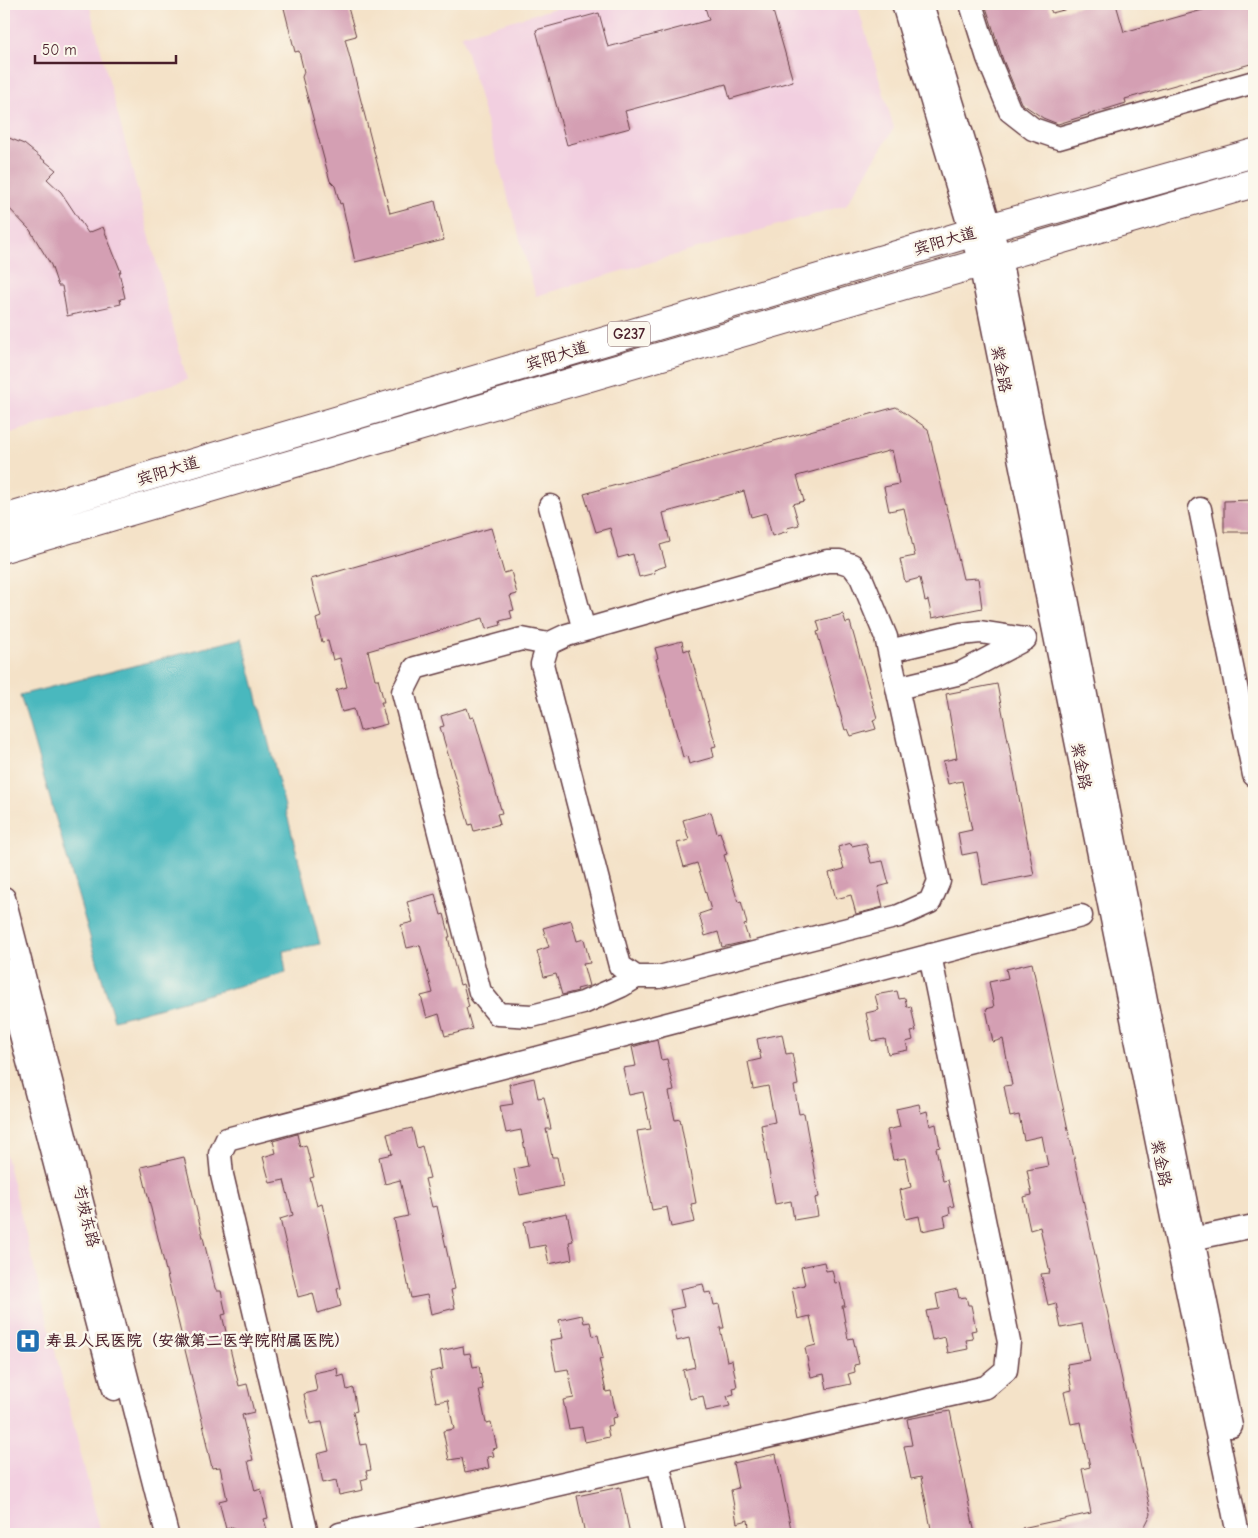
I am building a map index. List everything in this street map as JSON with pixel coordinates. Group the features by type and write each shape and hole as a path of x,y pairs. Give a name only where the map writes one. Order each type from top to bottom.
{"highway":[{"name":"宾阳大道","path":"4,519 981,230 1254,153"},
{"name":"宾阳大道","path":"4,548 1254,183"}],"street":[{"name":"紫金路","path":"903,4 981,230"},
{"name":"紫金路","path":"922,4 990,260 1185,1240 1238,1534"},
{"path":"971,4 988,58 1010,111 1033,130 1059,138 1254,82"},
{"path":"550,506 584,630"},
{"path":"4,510 40,509"},
{"path":"1200,509 1254,769"},
{"path":"4,561 15,552 44,537"},
{"path":"827,561 840,561 852,565 861,577 886,637 939,881 930,902 890,919 658,976 636,977 583,1003 532,1016 498,1014 480,992 403,692 415,668 522,639 548,644 567,635 827,561"},
{"path":"889,651 960,634 980,632 1024,640 961,673 897,688"},
{"path":"548,644 542,664 617,956 620,966 636,977"},
{"name":"芍坡东路","path":"4,898 167,1534"},
{"path":"307,1534 222,1175 220,1154 227,1139 1081,916"},
{"path":"340,1534 986,1387 1006,1370 1009,1342 930,955"},
{"name":"芍坡东路","path":"4,970 152,1534"},
{"path":"1185,1240 1254,1226"},
{"name":"紫金路","path":"1185,1240 1254,1534"},
{"path":"658,1462 674,1534"}],"shaded area":[{"path":"4,4 89,4 187,380 4,435"},
{"path":"569,4 857,4 894,128 846,205 536,296 462,35"},
{"name":"寿县人民医院（安徽第二医学院附属医院）","path":"4,1148 101,1534 4,1534"}],"water":[{"path":"242,638 320,944 283,951 286,973 114,1020 20,695"}],"building":[{"path":"283,4 347,4 356,36 345,39 390,213 435,201 444,240 355,262 342,203 340,204 335,186 330,181 302,77 304,72 299,51 295,52"},
{"path":"704,4 771,4 793,81 730,99 726,84 625,111 630,128 567,145 536,30 599,13 608,47 709,20"},
{"path":"985,4 1048,4 1052,13 1087,4 1116,4 1124,32 1224,4 1254,4 1254,63 1125,99 1126,103 1058,124 1043,118 1021,103 1003,60"},
{"path":"4,136 24,144 56,170 47,179 61,192 88,233 103,227 121,272 119,272 125,298 120,299 121,304 67,316 62,286 58,286 51,265 30,230 4,203"},
{"path":"896,407 928,429 963,579 978,578 982,608 932,618 928,600 925,601 920,578 905,582 900,559 915,556 904,508 889,511 884,487 899,484 892,450 797,476 804,501 793,504 799,525 787,528 788,531 772,536 766,513 751,517 744,491 663,513 670,542 660,545 666,566 654,570 655,573 639,577 633,554 618,558 610,528 596,532 584,494"},
{"path":"1254,500 1254,532 1224,532 1224,501"},
{"path":"491,528 504,573 511,571 517,594 510,596 514,610 510,611 512,618 500,621 501,625 486,629 483,618 368,651 375,679 378,679 384,702 381,702 387,724 360,731 354,709 342,712 336,690 347,687 340,658 333,660 328,641 322,642 316,619 321,617 311,579"},
{"path":"843,614 846,623 850,622 877,718 873,720 876,729 851,736 848,729 845,730 817,632 820,631 817,621"},
{"path":"682,641 684,651 689,649 716,746 712,747 714,757 689,764 687,756 683,757 656,659 658,658 655,648"},
{"path":"997,684 1034,875 983,885 977,852 962,855 958,833 972,830 962,781 948,784 943,761 957,758 946,694"},
{"path":"467,708 470,718 474,717 502,813 497,814 500,824 474,831 472,824 469,825 440,727 444,726 441,716"},
{"path":"711,812 717,833 720,832 727,854 724,855 738,902 741,901 747,924 744,925 749,941 722,947 718,932 705,936 699,914 711,910 704,886 697,863 684,867 677,843 689,840 683,820"},
{"path":"851,843 852,846 866,843 871,863 883,861 889,884 878,887 883,907 856,914 851,895 836,899 829,873 844,869 838,847"},
{"path":"435,894 441,915 444,914 454,963 460,985 463,984 469,1007 466,1008 472,1029 445,1036 439,1014 427,1018 421,996 433,993 420,945 407,948 401,925 413,922 407,902"},
{"path":"571,920 577,941 584,939 590,963 583,964 589,986 562,995 556,974 544,977 537,951 549,947 543,928"},
{"path":"1032,963 1151,1514 1141,1534 1022,1534 1022,1528 1091,1513 1082,1469 1090,1467 1081,1422 1071,1424 1064,1392 1072,1390 1067,1364 1090,1360 1082,1324 1061,1328 1056,1303 1048,1305 1041,1274 1050,1273 1040,1227 1030,1230 1023,1197 1032,1195 1027,1170 1048,1166 1042,1136 1024,1140 1019,1115 1010,1117 1004,1086 1012,1085 1003,1039 993,1042 986,1009 994,1007 989,982 1008,978 1006,969"},
{"path":"897,991 899,999 905,998 907,1007 911,1006 916,1031 911,1032 913,1040 906,1042 908,1050 888,1054 885,1039 872,1041 866,1013 879,1010 875,995"},
{"path":"782,1034 786,1054 792,1053 798,1085 794,1086 799,1114 804,1113 819,1197 815,1198 818,1216 794,1220 791,1201 775,1204 761,1125 775,1122 768,1086 753,1089 748,1062 761,1059 757,1039"},
{"path":"657,1040 661,1060 667,1059 674,1091 669,1092 675,1120 680,1119 696,1203 691,1204 695,1222 671,1227 667,1207 652,1210 637,1131 651,1129 643,1092 629,1095 623,1068 636,1066 632,1047"},
{"path":"534,1078 538,1098 544,1097 551,1129 546,1129 552,1157 557,1157 563,1186 520,1195 514,1169 528,1166 521,1130 506,1133 500,1106 513,1104 509,1084"},
{"path":"919,1104 921,1113 927,1111 930,1126 936,1124 940,1147 936,1148 943,1181 948,1180 954,1206 949,1207 950,1214 944,1216 946,1226 922,1231 919,1216 906,1219 900,1190 911,1187 905,1158 893,1160 887,1130 900,1127 896,1109"},
{"path":"412,1128 417,1148 422,1146 430,1178 425,1179 432,1207 437,1206 455,1289 451,1290 455,1308 431,1314 427,1295 411,1298 394,1219 408,1216 400,1180 385,1184 379,1157 392,1154 387,1134"},
{"path":"297,1134 300,1147 306,1145 314,1177 310,1178 317,1206 322,1204 341,1288 337,1289 341,1306 318,1313 313,1293 298,1297 280,1219 293,1215 284,1180 270,1183 263,1157 276,1153 273,1141"},
{"path":"184,1157 215,1288 217,1291 221,1291 226,1314 222,1315 239,1386 247,1384 254,1412 242,1415 253,1460 248,1461 255,1491 261,1489 268,1518 264,1519 268,1534 235,1534 233,1527 226,1529 219,1501 227,1499 220,1467 212,1468 141,1167"},
{"path":"567,1213 573,1241 569,1242 572,1259 549,1264 545,1245 529,1248 524,1222"},
{"path":"824,1262 826,1271 832,1270 835,1283 840,1282 845,1306 842,1306 848,1339 853,1338 859,1364 854,1365 855,1372 848,1374 851,1384 827,1389 824,1374 811,1377 805,1348 816,1345 810,1316 798,1319 792,1288 805,1285 801,1267"},
{"path":"703,1284 705,1293 711,1292 714,1305 719,1304 724,1328 720,1328 727,1361 732,1360 737,1387 733,1388 734,1394 727,1396 730,1406 706,1411 703,1396 690,1399 683,1370 695,1367 689,1338 677,1341 670,1310 684,1307 680,1289"},
{"path":"957,1289 959,1298 966,1297 968,1305 971,1305 976,1330 971,1331 973,1339 966,1340 968,1349 948,1353 945,1337 932,1340 926,1311 939,1309 936,1294"},
{"path":"582,1315 584,1323 590,1322 593,1336 598,1335 603,1358 599,1359 606,1392 611,1391 617,1417 612,1418 613,1425 607,1426 609,1437 585,1442 582,1427 569,1429 563,1400 574,1398 568,1369 556,1371 550,1340 563,1338 559,1320"},
{"path":"463,1346 464,1354 470,1353 473,1367 479,1366 483,1389 479,1390 486,1423 491,1422 497,1448 492,1449 494,1456 487,1457 489,1468 465,1473 462,1458 449,1460 443,1431 454,1429 448,1400 436,1402 430,1372 443,1369 440,1351"},
{"path":"337,1368 338,1377 344,1375 347,1390 353,1388 357,1411 353,1412 360,1445 366,1444 371,1470 366,1471 368,1478 361,1480 363,1490 339,1495 336,1480 323,1483 317,1454 329,1451 322,1422 310,1424 304,1394 317,1391 314,1373"},
{"path":"950,1411 975,1534 932,1534 921,1477 911,1479 904,1446 912,1445 907,1419"},
{"path":"776,1454 792,1534 750,1534 748,1520 737,1523 731,1490 738,1488 733,1463"},
{"path":"620,1487 630,1534 585,1534 577,1496"}],"place":[{"name":"寿县人民医院（安徽第二医学院附属医院）","path":"28,1341"}]}
